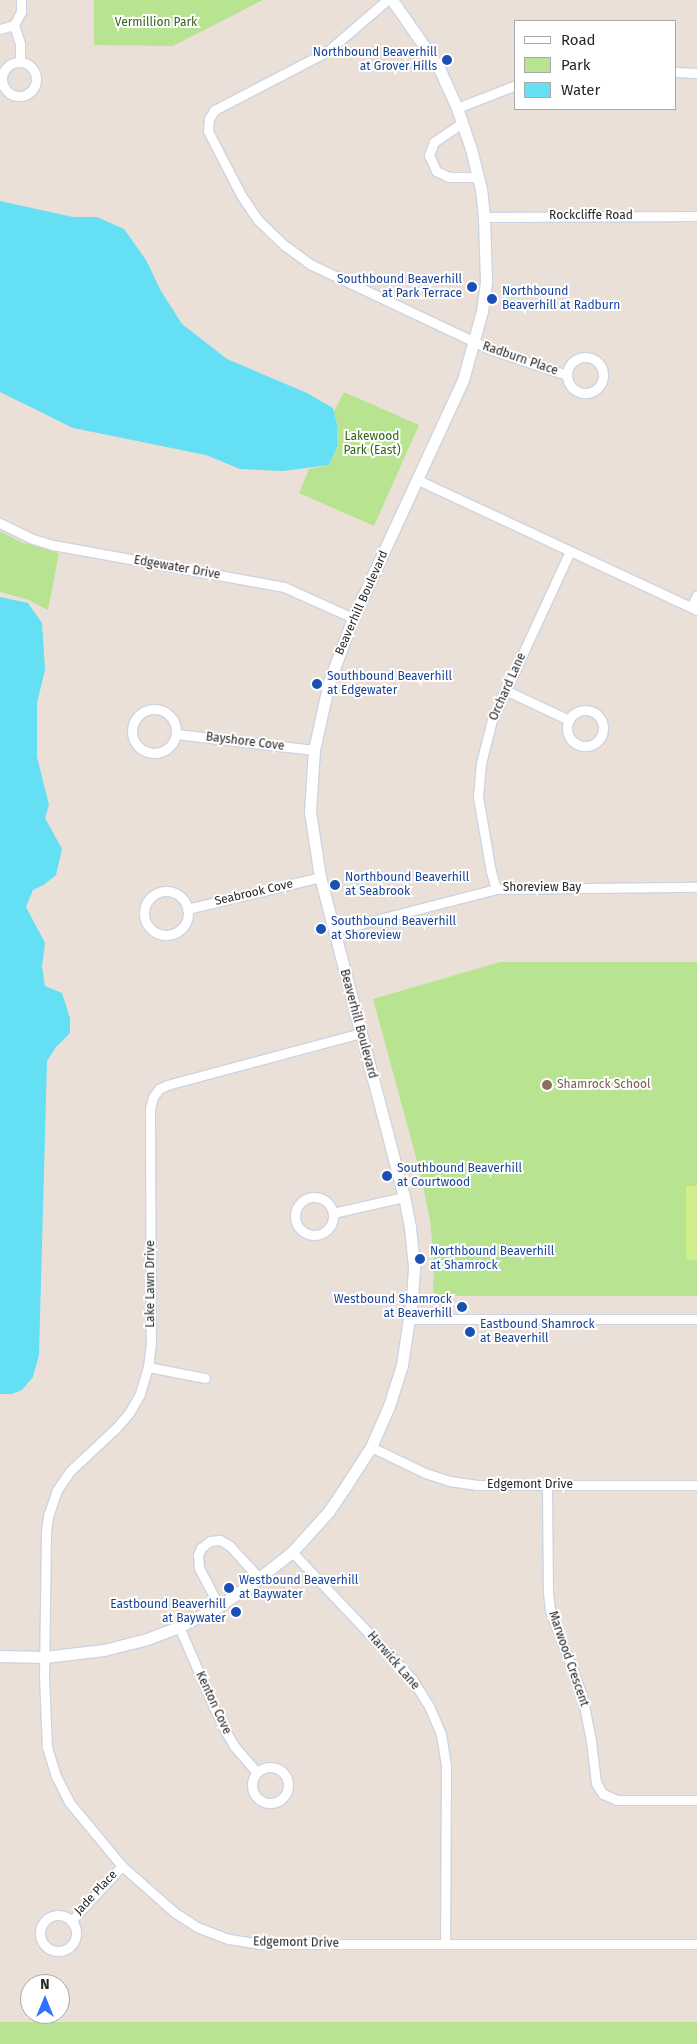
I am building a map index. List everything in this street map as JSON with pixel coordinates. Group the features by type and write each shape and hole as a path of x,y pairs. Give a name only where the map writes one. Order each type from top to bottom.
{"street":[{"path":"20,62 20,44 14,25 21,12 21,0"},
{"name":"Radburn Place","path":"387,0 328,51 214,110 208,119 208,131 241,195 258,220 284,245 312,265 513,359 567,375"},
{"name":"Beaverhill Boulevard","path":"0,1656 44,1657 104,1650 147,1640 179,1627 219,1606 260,1578 292,1552 329,1511 371,1447 389,1406 402,1365 410,1319 414,1268 404,1197 320,878 310,812 314,750 329,682 353,618 463,380 482,311 486,281 484,217 478,177 458,108 438,66 392,0"},
{"path":"0,28 14,25"},
{"path":"677,72 697,73"},
{"path":"458,108 514,86"},
{"path":"462,123 434,142 429,155 436,171 449,177 478,177"},
{"name":"Rockcliffe Road","path":"484,217 697,216"},
{"name":"Radburn Place","path":"587,357 598,362 603,373 603,379 596,389 586,393 575,390 568,381 567,375 568,369 575,359 587,357"},
{"path":"418,480 694,609 697,595"},
{"name":"Edgewater Drive","path":"0,523 24,535 53,545 284,587 353,618"},
{"name":"Orchard Lane","path":"496,888 487,854 478,797 481,762 490,728 505,690 570,551"},
{"path":"505,690 569,720"},
{"path":"157,709 165,712 172,718 176,734 168,749 151,753 136,745 132,737 132,728 140,713 157,709"},
{"path":"588,710 602,721 603,732 596,742 585,746 580,745 574,742 568,732 569,720 577,712 588,710"},
{"name":"Bayshore Cove","path":"176,734 314,750"},
{"name":"Seabrook Cove","path":"187,909 320,878"},
{"name":"Shoreview Bay","path":"333,931 496,888 697,887"},
{"path":"161,892 175,893 181,897 187,909 185,924 174,934 158,934 147,924 144,918 146,904 155,894 161,892"},
{"name":"Lake Lawn Drive","path":"44,1657 46,1533 48,1516 57,1490 70,1470 120,1424 129,1413 140,1394 148,1368 151,1343 150,1108 152,1097 159,1089 167,1085 361,1033"},
{"path":"316,1197 327,1202 333,1213 331,1225 327,1230 315,1235 303,1231 296,1221 295,1215 300,1204 316,1197"},
{"path":"333,1213 404,1197"},
{"path":"410,1319 697,1319"},
{"path":"148,1368 205,1378"},
{"name":"Edgemont Drive","path":"371,1447 425,1473 449,1481 476,1485 697,1485"},
{"name":"Marwood Crescent","path":"547,1485 548,1592 550,1610 582,1695 590,1733 596,1782 603,1794 617,1800 697,1800"},
{"path":"219,1606 199,1568 198,1555 201,1548 210,1541 220,1540 230,1546 260,1578"},
{"name":"Harwick Lane","path":"292,1552 412,1679 429,1706 441,1734 446,1765 445,1943"},
{"name":"Kenton Cove","path":"179,1627 222,1726 234,1746 257,1772"},
{"name":"Edgemont Drive","path":"44,1657 47,1747 56,1776 69,1802 122,1866 174,1912 197,1927 229,1939 259,1944 697,1944"},
{"path":"275,1767 285,1773 289,1785 285,1797 275,1803 263,1802 258,1799 254,1794 252,1782 257,1772 262,1768 275,1767"},
{"name":"Jade Place","path":"71,1921 122,1866"},
{"name":"Jade Place","path":"54,1916 66,1917 71,1921 76,1931 76,1937 70,1947 59,1952 48,1949 43,1945 39,1933 43,1922 54,1916"}],"green space":[{"name":"Vermillion Park","path":"94,0 263,0 173,46 94,45"},
{"name":"Lakewood Park (East)","path":"344,392 419,425 374,526 299,493 309,469 329,465 337,447 337,424 334,411"},
{"path":"0,531 21,542 59,553 48,610 29,600 0,592"},
{"name":"Shamrock School","path":"500,962 697,962 697,1296 433,1296 434,1262 430,1220 420,1172 373,999"},
{"path":"686,1186 697,1186 697,1260 686,1260"},
{"path":"0,2022 70,2024 70,2022 697,2022 697,2044 0,2044"}],"water":[{"path":"0,201 73,217 97,217 124,229 146,260 161,291 182,324 227,359 307,393 333,408 337,424 337,447 329,465 283,471 240,469 206,455 73,428 0,392"},
{"path":"0,597 28,603 42,623 45,670 37,703 37,757 49,805 45,818 62,849 56,875 45,884 33,890 26,907 45,943 42,966 45,986 62,993 70,1018 70,1033 56,1047 47,1061 39,1355 33,1377 22,1390 12,1394 0,1394"}],"place":[{"name":"Northbound Beaverhill at Grover Hills","path":"447,60"},
{"name":"Southbound Beaverhill at Park Terrace","path":"472,287"},
{"name":"Northbound Beaverhill at Radburn","path":"492,299"},
{"name":"Southbound Beaverhill at Edgewater","path":"317,684"},
{"name":"Northbound Beaverhill at Seabrook","path":"335,885"},
{"name":"Southbound Beaverhill at Shoreview","path":"321,929"},
{"name":"Shamrock School","path":"547,1085"},
{"name":"Southbound Beaverhill at Courtwood","path":"387,1176"},
{"name":"Northbound Beaverhill at Shamrock","path":"420,1259"},
{"name":"Westbound Shamrock at Beaverhill","path":"462,1307"},
{"name":"Eastbound Shamrock at Beaverhill","path":"470,1332"},
{"name":"Westbound Beaverhill at Baywater","path":"229,1588"},
{"name":"Eastbound Beaverhill at Baywater","path":"236,1612"}]}
